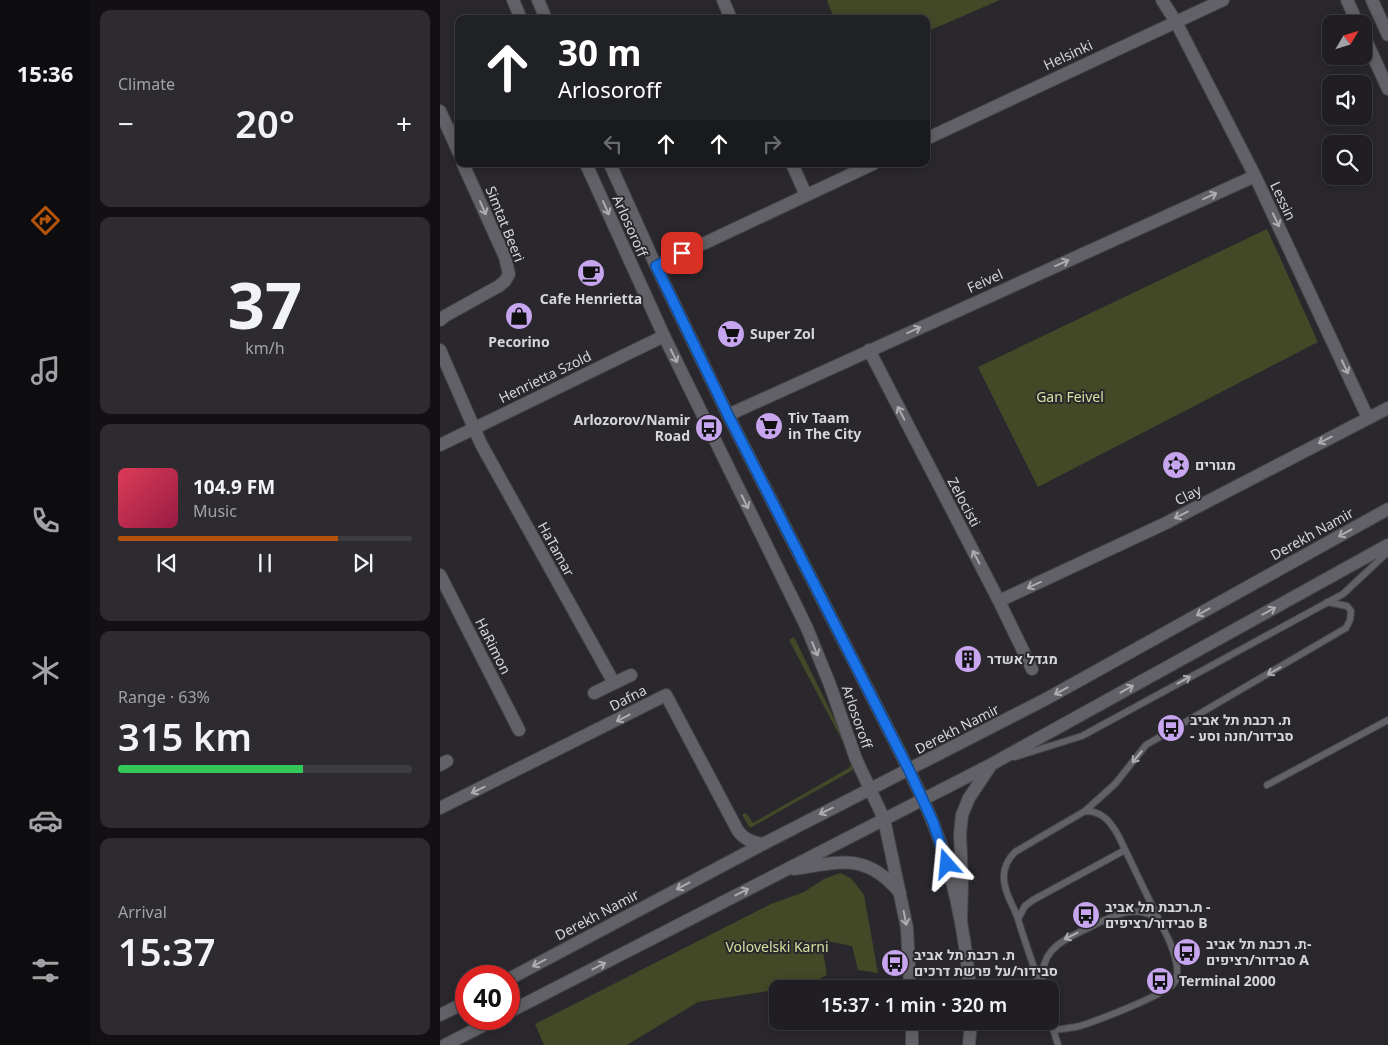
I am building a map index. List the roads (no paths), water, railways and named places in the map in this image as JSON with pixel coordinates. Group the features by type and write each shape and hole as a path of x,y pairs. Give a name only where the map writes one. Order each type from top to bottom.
{"street":[{"path":"513,0 519,15"},
{"path":"538,0 544,15"},
{"path":"723,0 729,15"},
{"name":"Lessin","path":"1162,0 1176,22 1255,176 1368,418"},
{"name":"Helsinki","path":"930,137 1224,0"},
{"path":"1347,0 1354,15"},
{"path":"1372,0 1388,35"},
{"path":"1372,54 1388,89"},
{"path":"440,111 455,144"},
{"name":"Simtat Beeri","path":"440,320 500,286 505,282 509,274 505,257 465,167"},
{"name":"Arlosoroff","path":"587,167 664,336 807,628 856,759 884,819 907,928 910,980"},
{"name":"Arlosoroff","path":"611,167 656,266 728,415 923,799 943,850 961,921"},
{"path":"793,167 806,195"},
{"path":"656,266 867,167"},
{"name":"Feivel","path":"728,415 1255,176"},
{"name":"Henrietta Szold","path":"440,446 664,336"},
{"name":"HaTamar","path":"440,350 473,429 614,683"},
{"name":"Zelocisti","path":"869,350 999,600 1032,669"},
{"name":"Clay","path":"999,600 1166,523 1388,408"},
{"name":"Derekh Namir","path":"520,973 763,844 1046,699 1388,509"},
{"path":"520,1006 992,764 1388,546"},
{"name":"HaRimon","path":"440,575 519,730"},
{"path":"594,693 631,675"},
{"name":"Dafna","path":"440,808 666,695 742,836 751,842 763,844"},
{"path":"969,980 961,921 960,834 962,815 969,798 992,764"},
{"path":"784,870 841,862 856,863 870,867 882,874 900,893"},
{"path":"440,1015 455,1008"},
{"path":"445,1045 474,1030"},
{"path":"912,1030 912,1045"},
{"path":"969,1045 970,1030"}],"lane":[{"path":"992,764 1082,736 1343,594 1388,552"},
{"path":"1038,980 1018,920 1008,897 1004,879 1008,862 1015,852 1085,811 1115,784 1146,745 1346,628 1351,612 1347,606 1327,602"},
{"path":"1267,785 1388,720"},
{"path":"1059,1029 1081,1025 1158,995 1174,983 1178,974 1176,958 1118,835 1106,818 1093,811 1085,811"},
{"path":"1018,920 1025,906 1033,900 1125,850"},
{"path":"1042,980 1046,959 1054,946 1064,940 1118,914 1140,912 1150,914 1159,922"},
{"path":"1054,1030 1058,1045"}],"place":[{"name":"Cafe Henrietta","path":"591,273"},
{"name":"Pecorino","path":"519,316"},
{"name":"Super Zol","path":"731,334"},
{"name":"Tiv Taam in The City","path":"769,426"},
{"name":"Arlozorov/Namir Road","path":"709,428"},
{"name":"מגורים","path":"1176,465"},
{"name":"מגדל אשדר","path":"968,659"},
{"name":"ת. רכבת תל אביב - סבידור/חנה וסע","path":"1171,728"},
{"name":"ת.רכבת תל אביב - סבידור/רציפים B","path":"1086,915"},
{"name":"ת. רכבת תל אביב- סבידור/רציפים A","path":"1187,952"},
{"name":"ת. רכבת תל אביב סבידור/על פרשת דרכים","path":"895,963"},
{"name":"Terminal 2000","path":"1160,981"}],"park label":[{"name":"Gan Feivel","path":"1070,397"},
{"name":"Volovelski Karni","path":"777,947"}]}
